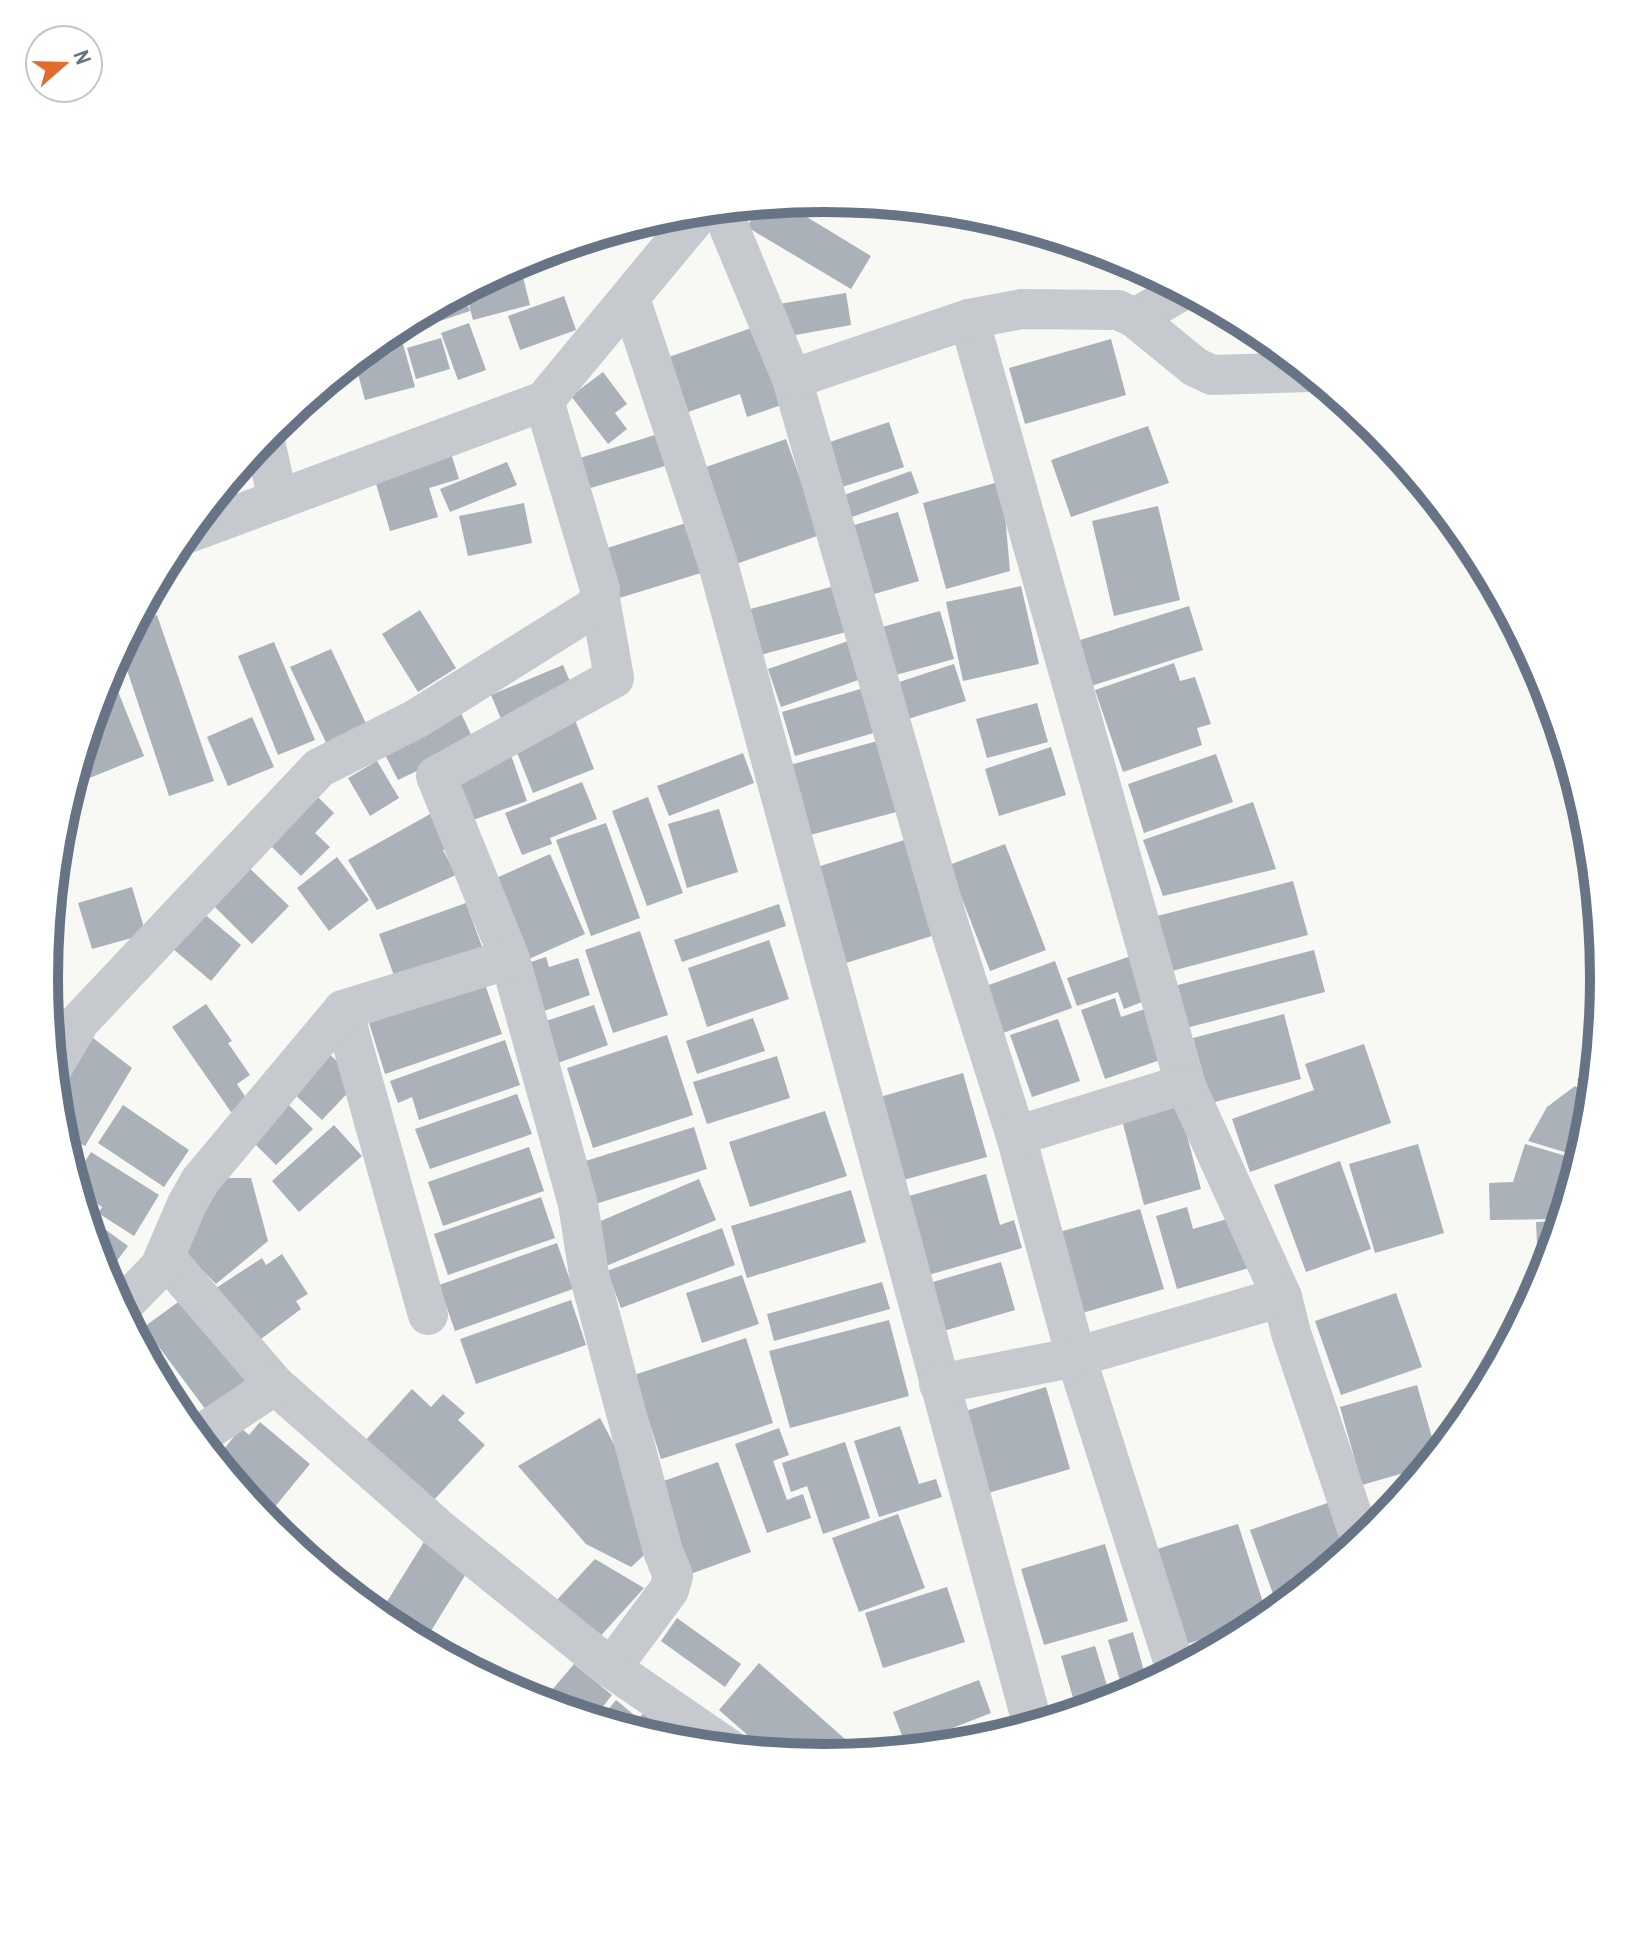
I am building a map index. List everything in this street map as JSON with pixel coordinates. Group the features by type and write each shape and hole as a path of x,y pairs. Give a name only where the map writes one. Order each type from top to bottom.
{"street":[{"path":"726,219 792,379 947,919 1016,1136 1076,1357 1173,1660"},
{"path":"205,527 544,401 690,225"},
{"path":"1135,318 1172,296"},
{"path":"630,298 718,564 1030,1715"},
{"path":"792,379 969,319 1022,309 1118,310 1135,318 1195,367 1212,375 1293,372"},
{"path":"969,319 1185,1084 1282,1297 1291,1333 1357,1528"},
{"path":"544,401 600,589 614,678 436,776 510,959 578,1204 589,1274 663,1551 673,1576 669,1590 611,1668"},
{"path":"267,452 278,500"},
{"path":"62,1051 80,1021 319,768 416,719 598,605 600,599"},
{"path":"129,1299 160,1267 200,1181 343,1010 510,959"},
{"path":"343,1010 428,1315"},
{"path":"1016,1136 1185,1084"},
{"path":"165,1257 275,1385 440,1530 611,1668 708,1734"},
{"path":"939,1384 1076,1357 1282,1297"},
{"path":"206,1431 275,1385"}],"building":[{"path":"800,213 871,256 851,289 747,227 754,216"},
{"path":"522,274 530,305 473,320 468,300"},
{"path":"846,293 851,325 779,338 773,305"},
{"path":"564,296 576,330 520,350 508,316"},
{"path":"467,301 470,311 437,322 436,318"},
{"path":"469,323 486,370 458,380 441,333"},
{"path":"757,326 784,404 747,417 740,394 688,412 669,357"},
{"path":"441,338 450,369 416,379 407,348"},
{"path":"402,339 415,387 365,400 357,371"},
{"path":"1111,339 1126,395 1025,424 1009,368"},
{"path":"603,372 627,404 615,413 627,429 608,444 571,396"},
{"path":"889,422 904,467 833,490 818,446"},
{"path":"1148,426 1169,483 1071,517 1051,460"},
{"path":"655,435 665,466 577,492 567,462"},
{"path":"786,439 820,535 736,564 703,468"},
{"path":"451,453 459,479 429,488 438,517 390,531 374,477"},
{"path":"507,462 517,485 450,512 440,489"},
{"path":"911,471 919,493 838,522 830,500"},
{"path":"1002,481 1010,571 946,589 923,503"},
{"path":"524,503 532,543 468,556 459,516"},
{"path":"1158,506 1180,600 1114,616 1092,521"},
{"path":"898,512 919,581 864,597 844,528"},
{"path":"686,523 701,573 616,599 601,550"},
{"path":"838,585 850,631 760,655 747,610"},
{"path":"1021,586 1039,664 963,681 946,602"},
{"path":"1189,606 1203,650 1091,686 1077,641"},
{"path":"420,610 456,668 418,692 382,634"},
{"path":"940,611 954,659 885,678 871,630"},
{"path":"157,615 214,781 169,796 125,665 148,618"},
{"path":"854,639 867,677 781,707 768,669"},
{"path":"274,642 315,740 278,755 238,656"},
{"path":"331,649 370,732 330,751 290,667"},
{"path":"1174,663 1180,681 1195,677 1211,724 1197,728 1202,745 1123,772 1095,690"},
{"path":"954,664 966,701 898,722 887,686"},
{"path":"563,665 574,691 502,721 491,695"},
{"path":"116,686 144,756 87,779 85,775"},
{"path":"864,688 877,732 795,756 782,712"},
{"path":"1037,703 1048,742 987,758 976,719"},
{"path":"460,711 475,743 398,780 382,749"},
{"path":"252,717 274,767 228,786 207,737"},
{"path":"575,720 594,769 533,793 514,745"},
{"path":"881,740 900,811 810,835 790,765"},
{"path":"1051,747 1066,795 999,816 985,769"},
{"path":"743,753 754,783 669,816 657,786"},
{"path":"1216,754 1233,802 1144,833 1128,784"},
{"path":"511,755 527,801 467,822 451,775"},
{"path":"377,761 399,798 370,816 348,778"},
{"path":"582,782 597,819 550,838 552,844 522,855 505,813"},
{"path":"311,790 334,813 315,833 330,847 301,876 263,838"},
{"path":"648,797 683,893 647,906 612,811"},
{"path":"1253,802 1276,869 1163,896 1143,840"},
{"path":"719,809 738,872 687,888 668,824"},
{"path":"432,813 449,847 443,850 456,875 377,910 348,860"},
{"path":"606,823 640,918 591,936 556,840"},
{"path":"911,838 941,933 846,963 817,867"},
{"path":"1005,844 1046,950 990,971 949,865"},
{"path":"550,854 585,934 529,959 494,879"},
{"path":"337,857 369,900 329,931 297,888"},
{"path":"243,862 289,906 252,944 207,899"},
{"path":"1293,881 1308,935 1172,971 1157,916"},
{"path":"132,887 146,934 92,949 78,903"},
{"path":"466,903 484,952 397,984 379,934"},
{"path":"779,904 786,926 682,962 674,940"},
{"path":"202,912 241,945 211,981 172,948"},
{"path":"640,931 668,1015 613,1033 585,950"},
{"path":"769,940 789,999 707,1027 688,968"},
{"path":"1314,950 1325,992 1186,1028 1174,986"},
{"path":"1131,956 1147,1000 1124,1009 1118,992 1077,1006 1067,978"},
{"path":"546,957 549,967 578,958 590,995 541,1012 525,964"},
{"path":"1055,961 1072,1008 1003,1033 986,986"},
{"path":"485,984 502,1034 385,1074 369,1023"},
{"path":"1115,998 1121,1017 1145,1009 1163,1059 1105,1079 1081,1010"},
{"path":"206,1004 232,1041 228,1043 250,1075 237,1084 248,1101 231,1112 172,1027"},
{"path":"594,1005 608,1045 555,1064 531,1026"},
{"path":"1284,1014 1301,1079 1211,1103 1193,1038"},
{"path":"753,1018 765,1051 697,1074 686,1041"},
{"path":"1058,1019 1080,1081 1032,1097 1010,1035"},
{"path":"667,1035 693,1115 593,1148 567,1068"},
{"path":"93,1038 132,1068 85,1146 76,1141 65,1075"},
{"path":"505,1040 520,1085 419,1120 412,1097 398,1103 390,1081"},
{"path":"1364,1044 1391,1123 1250,1172 1232,1119 1314,1090 1305,1064"},
{"path":"328,1053 359,1081 322,1120 292,1092"},
{"path":"777,1056 790,1098 707,1124 693,1082"},
{"path":"963,1073 987,1157 896,1182 873,1099"},
{"path":"1575,1086 1581,1090 1569,1153 1528,1141 1547,1107"},
{"path":"517,1094 532,1134 430,1169 415,1129"},
{"path":"283,1099 313,1129 276,1165 246,1135"},
{"path":"123,1105 189,1150 164,1187 98,1143"},
{"path":"1179,1105 1201,1189 1144,1205 1122,1120"},
{"path":"825,1111 847,1176 750,1207 729,1142"},
{"path":"334,1125 362,1156 299,1212 272,1181"},
{"path":"694,1127 707,1169 589,1206 576,1164"},
{"path":"1418,1144 1444,1233 1375,1253 1349,1164"},
{"path":"1525,1144 1568,1157 1551,1219 1490,1220 1489,1183 1513,1182"},
{"path":"529,1147 544,1191 443,1226 428,1182"},
{"path":"91,1152 159,1195 134,1236 98,1213 102,1207 92,1200 82,1167"},
{"path":"1340,1161 1371,1249 1306,1272 1274,1185"},
{"path":"986,1174 1000,1225 1014,1220 1022,1248 925,1276 902,1198"},
{"path":"220,1178 251,1178 268,1241 216,1284 179,1247"},
{"path":"699,1179 716,1220 599,1269 582,1229"},
{"path":"851,1190 866,1242 747,1278 731,1226"},
{"path":"541,1197 555,1238 448,1275 434,1234"},
{"path":"1187,1207 1193,1229 1234,1217 1249,1268 1177,1289 1156,1216"},
{"path":"1140,1209 1164,1289 1079,1314 1056,1233"},
{"path":"1550,1221 1538,1256 1536,1222"},
{"path":"99,1225 128,1246 114,1265"},
{"path":"722,1228 735,1265 621,1308 607,1271"},
{"path":"557,1243 573,1289 455,1331 439,1285"},
{"path":"282,1254 308,1294 296,1301 301,1309 253,1345 210,1292 262,1258 266,1265"},
{"path":"1001,1262 1015,1310 940,1332 926,1284"},
{"path":"742,1275 759,1324 702,1343 686,1293"},
{"path":"882,1282 890,1309 774,1341 767,1314"},
{"path":"1396,1293 1422,1367 1341,1395 1315,1321"},
{"path":"185,1297 246,1380 206,1410 144,1327"},
{"path":"571,1300 586,1345 476,1384 460,1339"},
{"path":"889,1320 909,1396 790,1428 769,1351"},
{"path":"746,1338 773,1423 661,1459 634,1375"},
{"path":"1417,1385 1433,1442 1410,1471 1362,1485 1340,1407"},
{"path":"1046,1387 1070,1469 985,1494 962,1412"},
{"path":"412,1389 431,1407 443,1394 465,1413 458,1420 485,1445 432,1502 365,1441"},
{"path":"600,1418 632,1478 653,1547 631,1567 586,1544 518,1466"},
{"path":"260,1422 310,1464 272,1510 222,1451 241,1428 249,1435"},
{"path":"900,1426 919,1484 936,1479 942,1497 879,1517 854,1441"},
{"path":"779,1428 789,1455 773,1461 787,1500 803,1494 811,1518 767,1533 735,1444"},
{"path":"845,1442 870,1518 823,1534 807,1486 791,1492 782,1463"},
{"path":"718,1462 751,1552 685,1576 652,1485"},
{"path":"1336,1500 1349,1535 1290,1586 1273,1594 1250,1530"},
{"path":"898,1514 925,1588 859,1612 832,1538"},
{"path":"1238,1524 1264,1605 1219,1634 1187,1644 1157,1549"},
{"path":"424,1542 469,1569 429,1634 385,1605"},
{"path":"1105,1544 1128,1621 1044,1645 1021,1569"},
{"path":"595,1559 644,1588 595,1642 554,1603"},
{"path":"947,1587 965,1642 883,1668 865,1613"},
{"path":"677,1618 741,1664 725,1687 661,1641"},
{"path":"1133,1632 1145,1673 1121,1684 1108,1640"},
{"path":"1095,1646 1108,1689 1074,1702 1061,1656"},
{"path":"759,1663 850,1743 753,1740 719,1710"},
{"path":"574,1664 612,1695 600,1710 550,1693"},
{"path":"979,1680 991,1713 933,1736 903,1739 893,1712"},
{"path":"616,1700 639,1719 644,1712 660,1726 626,1718 606,1712"}]}
